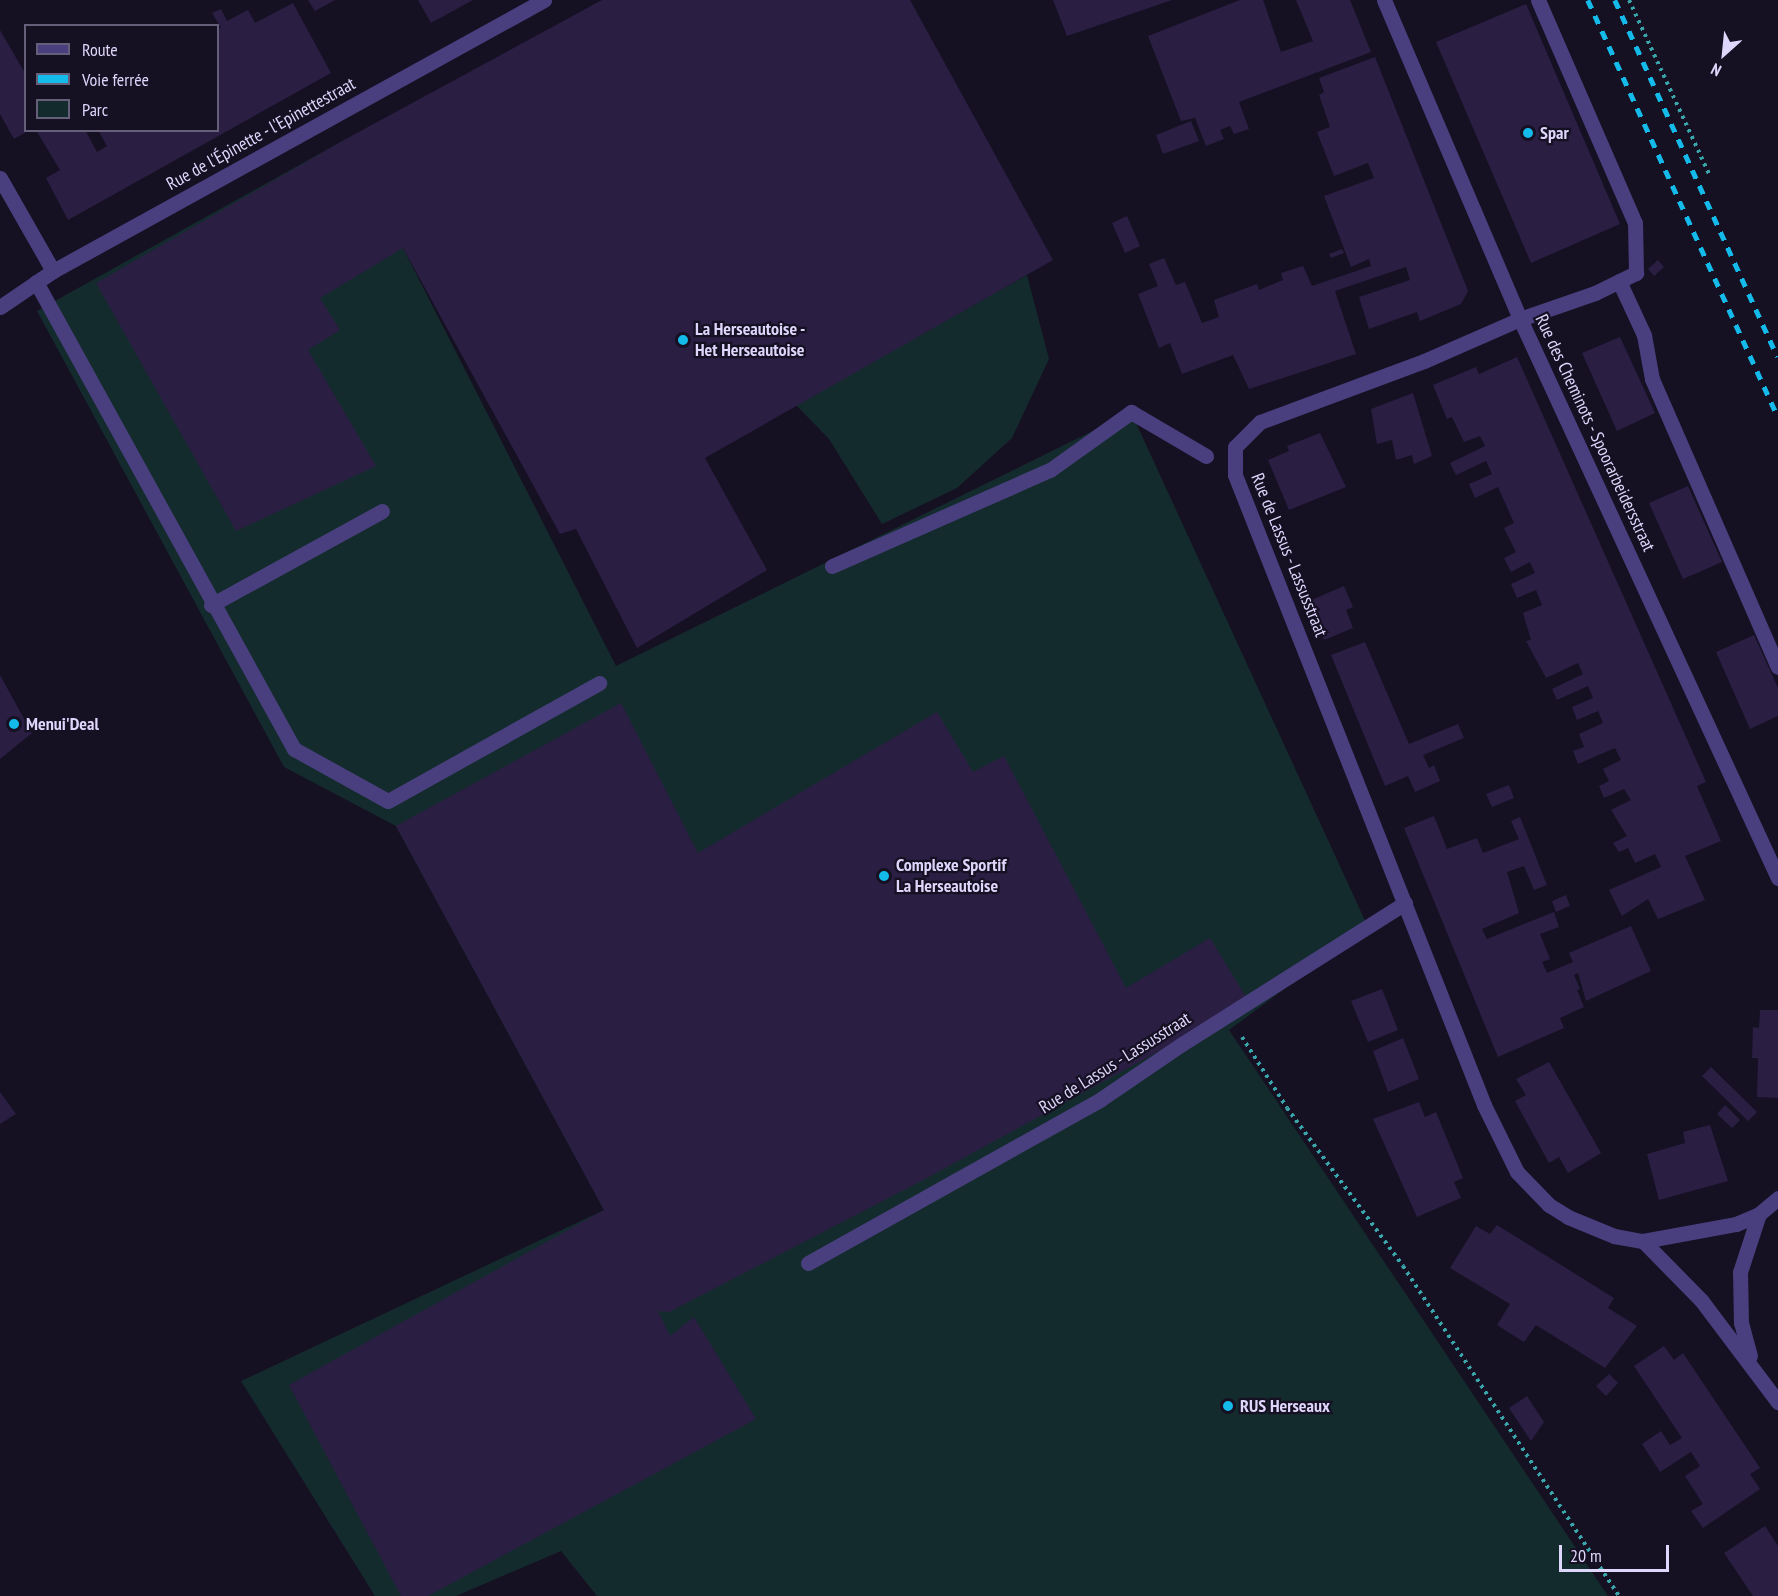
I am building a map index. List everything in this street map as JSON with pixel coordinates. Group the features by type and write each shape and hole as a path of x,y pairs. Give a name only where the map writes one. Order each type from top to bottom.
{"street":[{"name":"Rue de l'Épinette - l'Epinettestraat","path":"0,306 53,271 544,0"},
{"name":"Rue des Cheminots - Spoorarbeidersstraat","path":"1384,0 1520,319 1778,878"},
{"path":"1538,0 1635,223 1636,273 1619,281 1644,335 1652,379 1778,667"},
{"path":"0,178 53,271"},
{"name":"Rue de Lassus - Lassusstraat","path":"1619,281 1520,319 1424,361 1260,422 1235,447 1235,475 1497,1137 1517,1172 1549,1205 1568,1217 1614,1236 1643,1241 1711,1231 1759,1214"},
{"path":"36,282 212,605 294,748 388,801 599,683"},
{"path":"832,566 1050,470 1131,412 1206,456"},
{"path":"212,605 382,511"},
{"name":"Rue de Lassus - Lassusstraat","path":"808,1263 1101,1099 1228,1015 1406,903"},
{"path":"1752,1362 1740,1323 1740,1272 1759,1214 1778,1198"},
{"path":"1643,1241 1701,1300 1752,1362 1778,1402"}],"path":[{"path":"1629,0 1709,174"},
{"path":"1228,1015 1287,1108 1403,1266 1619,1596"}],"green space":[{"name":"Complexe Sportif La Herseautoise","path":"344,140 403,248 616,666 1131,412 1368,927 1229,1030 1608,1596 597,1596 561,1551 456,1596 375,1596 241,1381 604,1210 396,826 284,767 37,311"},
{"path":"1027,275 1049,359 1012,438 957,488 882,524 829,439 796,405"}],"building":[{"path":"308,0 335,0 315,11"},
{"path":"418,0 473,0 431,23"},
{"name":"La Herseautoise - Het Herseautoise","path":"602,0 910,0 1053,260 705,458 767,570 637,648 576,529 560,534 403,248 320,298 340,330 308,350 376,466 236,531 96,283 344,140"},
{"path":"1053,0 1172,0 1067,36"},
{"path":"1240,0 1263,0 1281,52 1313,41 1296,0 1350,0 1371,52 1239,102 1249,129 1234,134 1230,126 1220,130 1224,139 1206,146 1195,118 1181,121 1148,36"},
{"path":"293,3 331,73 68,220 46,178 60,170 37,132 86,132 97,152 107,146 99,132 219,132 219,29 221,28 212,13 221,9 227,21 248,10 255,23"},
{"name":"Spar","path":"1526,4 1620,224 1531,263 1436,42"},
{"path":"0,30 24,72 24,132 26,132 14,139 0,114"},
{"path":"1375,57 1468,291 1461,304 1420,321 1417,312 1369,329 1359,297 1410,280 1406,267 1335,291 1356,354 1249,389 1233,355 1182,374 1170,343 1159,348 1138,294 1158,286 1149,264 1164,258 1176,285 1185,282 1202,323 1219,317 1214,300 1257,284 1259,290 1283,280 1281,273 1303,266 1312,286 1371,266 1369,259 1351,267 1324,196 1374,178 1368,163 1334,176 1317,132 1330,127 1319,95 1324,92 1319,78"},
{"path":"1191,121 1199,141 1163,154 1156,135"},
{"path":"1127,216 1140,246 1125,253 1112,223"},
{"path":"1342,249 1344,253 1331,258 1329,254"},
{"path":"1658,260 1664,267 1654,276 1648,269"},
{"path":"1620,337 1655,413 1617,431 1582,353"},
{"path":"1517,357 1706,782 1697,786 1721,841 1685,856 1705,900 1658,919 1648,899 1622,916 1609,890 1661,867 1655,854 1635,863 1628,848 1619,852 1613,843 1627,836 1611,810 1631,800 1624,789 1604,798 1599,786 1609,781 1603,769 1621,760 1615,748 1578,764 1573,751 1584,747 1579,734 1603,723 1598,711 1577,720 1572,707 1593,698 1588,686 1557,700 1552,689 1583,674 1578,663 1546,678 1526,641 1531,640 1523,613 1542,605 1536,590 1517,598 1511,584 1535,573 1530,562 1511,572 1504,558 1516,552 1504,528 1514,523 1498,487 1475,498 1469,484 1492,474 1486,461 1456,475 1450,463 1485,446 1480,436 1464,442 1452,417 1447,419 1433,385 1476,367 1479,374"},
{"path":"1413,393 1432,456 1414,464 1412,455 1396,460 1392,440 1377,444 1371,409"},
{"path":"1320,433 1346,487 1289,510 1268,460 1289,451 1287,446"},
{"path":"1688,486 1722,562 1683,579 1649,503"},
{"path":"1344,586 1353,607 1346,610 1353,628 1324,640 1309,601"},
{"path":"1754,635 1778,688 1778,716 1750,729 1716,652"},
{"path":"1365,642 1409,744 1458,724 1464,738 1423,755 1429,768 1434,765 1440,781 1415,792 1408,776 1385,786 1331,655"},
{"name":"Menui'Deal","path":"0,675 32,733 0,759"},
{"path":"621,703 698,853 937,712 973,772 1004,756 1126,988 1210,938 1249,1002 925,1179 669,1312 658,1311 670,1336 694,1317 756,1419 428,1596 401,1596 289,1385 604,1210 396,826"},
{"path":"1509,785 1514,798 1492,807 1486,794"},
{"path":"1434,816 1447,849 1477,838 1483,853 1519,839 1511,821 1520,817 1547,885 1534,890 1524,866 1507,872 1519,913 1482,929 1487,939 1554,912 1559,927 1540,934 1550,959 1542,962 1547,973 1573,962 1569,953 1631,926 1651,971 1586,1001 1578,973 1574,975 1584,1007 1560,1018 1564,1028 1498,1057 1404,828"},
{"path":"1566,895 1570,906 1556,912 1552,901"},
{"path":"1382,989 1398,1030 1368,1042 1351,1001"},
{"path":"1760,1010 1778,1010 1778,1098 1757,1097 1758,1058 1752,1058 1753,1027 1759,1028"},
{"path":"1403,1038 1419,1079 1388,1092 1373,1051"},
{"path":"1549,1062 1601,1153 1568,1173 1559,1157 1549,1163 1515,1101 1526,1095 1516,1079"},
{"path":"1711,1067 1757,1112 1748,1121 1702,1076"},
{"path":"0,1092 16,1114 0,1124"},
{"path":"1419,1102 1425,1117 1436,1112 1463,1178 1454,1182 1461,1198 1417,1217 1373,1119"},
{"path":"1725,1105 1740,1120 1732,1128 1717,1114"},
{"path":"1710,1125 1728,1181 1659,1200 1647,1154 1685,1143 1683,1132"},
{"path":"1497,1225 1614,1298 1608,1308 1637,1326 1605,1368 1536,1325 1524,1342 1497,1325 1510,1304 1450,1268 1476,1226 1490,1234"},
{"path":"1664,1346 1674,1360 1683,1353 1760,1468 1750,1474 1760,1489 1703,1528 1691,1511 1703,1504 1685,1476 1700,1466 1691,1452 1660,1472 1642,1444 1661,1431 1670,1445 1682,1438 1634,1366"},
{"path":"1609,1374 1618,1383 1606,1396 1596,1386"},
{"path":"1527,1396 1544,1422 1531,1441 1509,1408"},
{"path":"1765,1526 1778,1546 1778,1596 1753,1596 1724,1553"}],"railway":[{"path":"1588,0 1778,416"},
{"path":"1615,0 1778,357"}],"place":[{"name":"Spar","path":"1528,133"},
{"name":"La Herseautoise - Het Herseautoise","path":"683,340"},
{"name":"Menui'Deal","path":"14,724"},
{"name":"Complexe Sportif La Herseautoise","path":"884,876"},
{"name":"RUS Herseaux","path":"1228,1406"}]}
